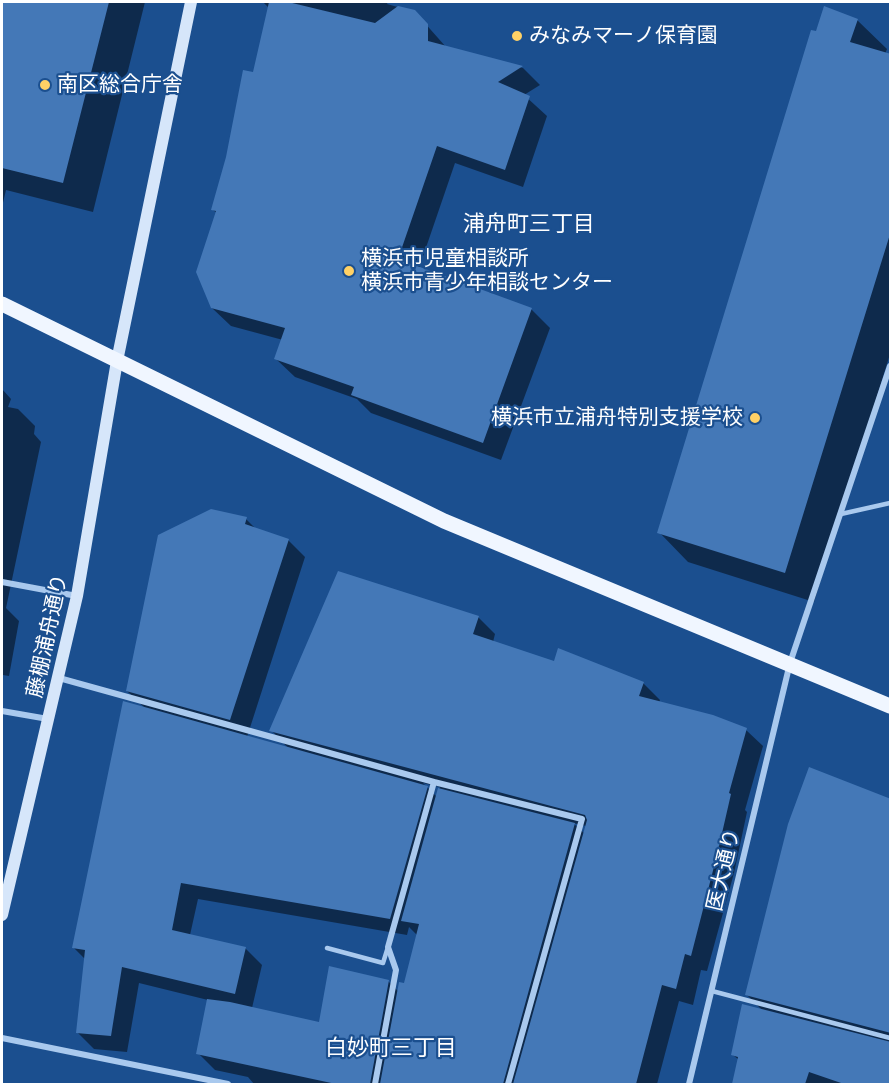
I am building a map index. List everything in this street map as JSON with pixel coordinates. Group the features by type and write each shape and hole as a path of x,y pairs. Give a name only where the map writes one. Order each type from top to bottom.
{"main road":[{"path":"2,304 444,521 752,651 790,663 891,706"}],"street":[{"name":"藤棚浦舟通り","path":"2,915 50,720 77,596 117,361 191,2"},
{"name":"医大通り","path":"689,1084 790,663 891,366"},
{"path":"2,582 77,596"},
{"path":"59,678 434,782 582,819 508,1084"},
{"path":"2,711 50,720"},
{"path":"375,1084 396,970 388,947 434,782"},
{"path":"2,1038 228,1084"}],"lane":[{"path":"841,514 891,503"},
{"path":"327,948 383,963 388,947"},
{"path":"712,991 891,1038"}],"building":[{"name":"南区総合庁舎","path":"2,2 109,2 63,183 2,168"},
{"path":"269,2 288,2 375,23 398,6 415,10 428,24 428,41 523,66 498,82 530,96 505,170 437,146 398,259 532,308 483,443 351,395 354,387 274,359 285,328 211,308 196,272 216,211 211,210 226,157 243,70 253,72"},
{"path":"824,6 858,19 850,42 891,54 891,231 785,573 657,533 811,30 816,31"},
{"path":"211,509 247,517 245,524 289,539 230,720 126,691 158,535"},
{"path":"338,571 479,616 473,634 554,661 558,648 644,682 639,696 713,715 747,728 729,793 731,794 717,855 691,956 685,954 676,989 662,985 636,1084 513,1084 587,820 585,815 269,731"},
{"path":"123,701 428,786 390,919 181,883 172,930 246,947 235,994 122,967 111,1036 76,1033 85,950 72,948"},
{"path":"809,767 891,799 891,1033 745,995 788,824"},
{"path":"438,788 575,823 503,1084 380,1084 399,982 404,983 419,924 401,921"},
{"path":"329,966 389,980 370,1084 336,1084 196,1054 207,999 319,1022"},
{"path":"742,1004 891,1042 891,1084 844,1084 809,1072 805,1084 732,1084 738,1057 731,1055"}],"place":[{"name":"みなみマーノ保育園","path":"517,36"},
{"name":"南区総合庁舎","path":"45,85"},
{"name":"横浜市児童相談所 横浜市青少年相談センター","path":"349,271"},
{"name":"横浜市立浦舟特別支援学校","path":"755,418"}],"district":[{"name":"浦舟町三丁目","path":"529,225"},
{"name":"白妙町三丁目","path":"391,1049"}]}
